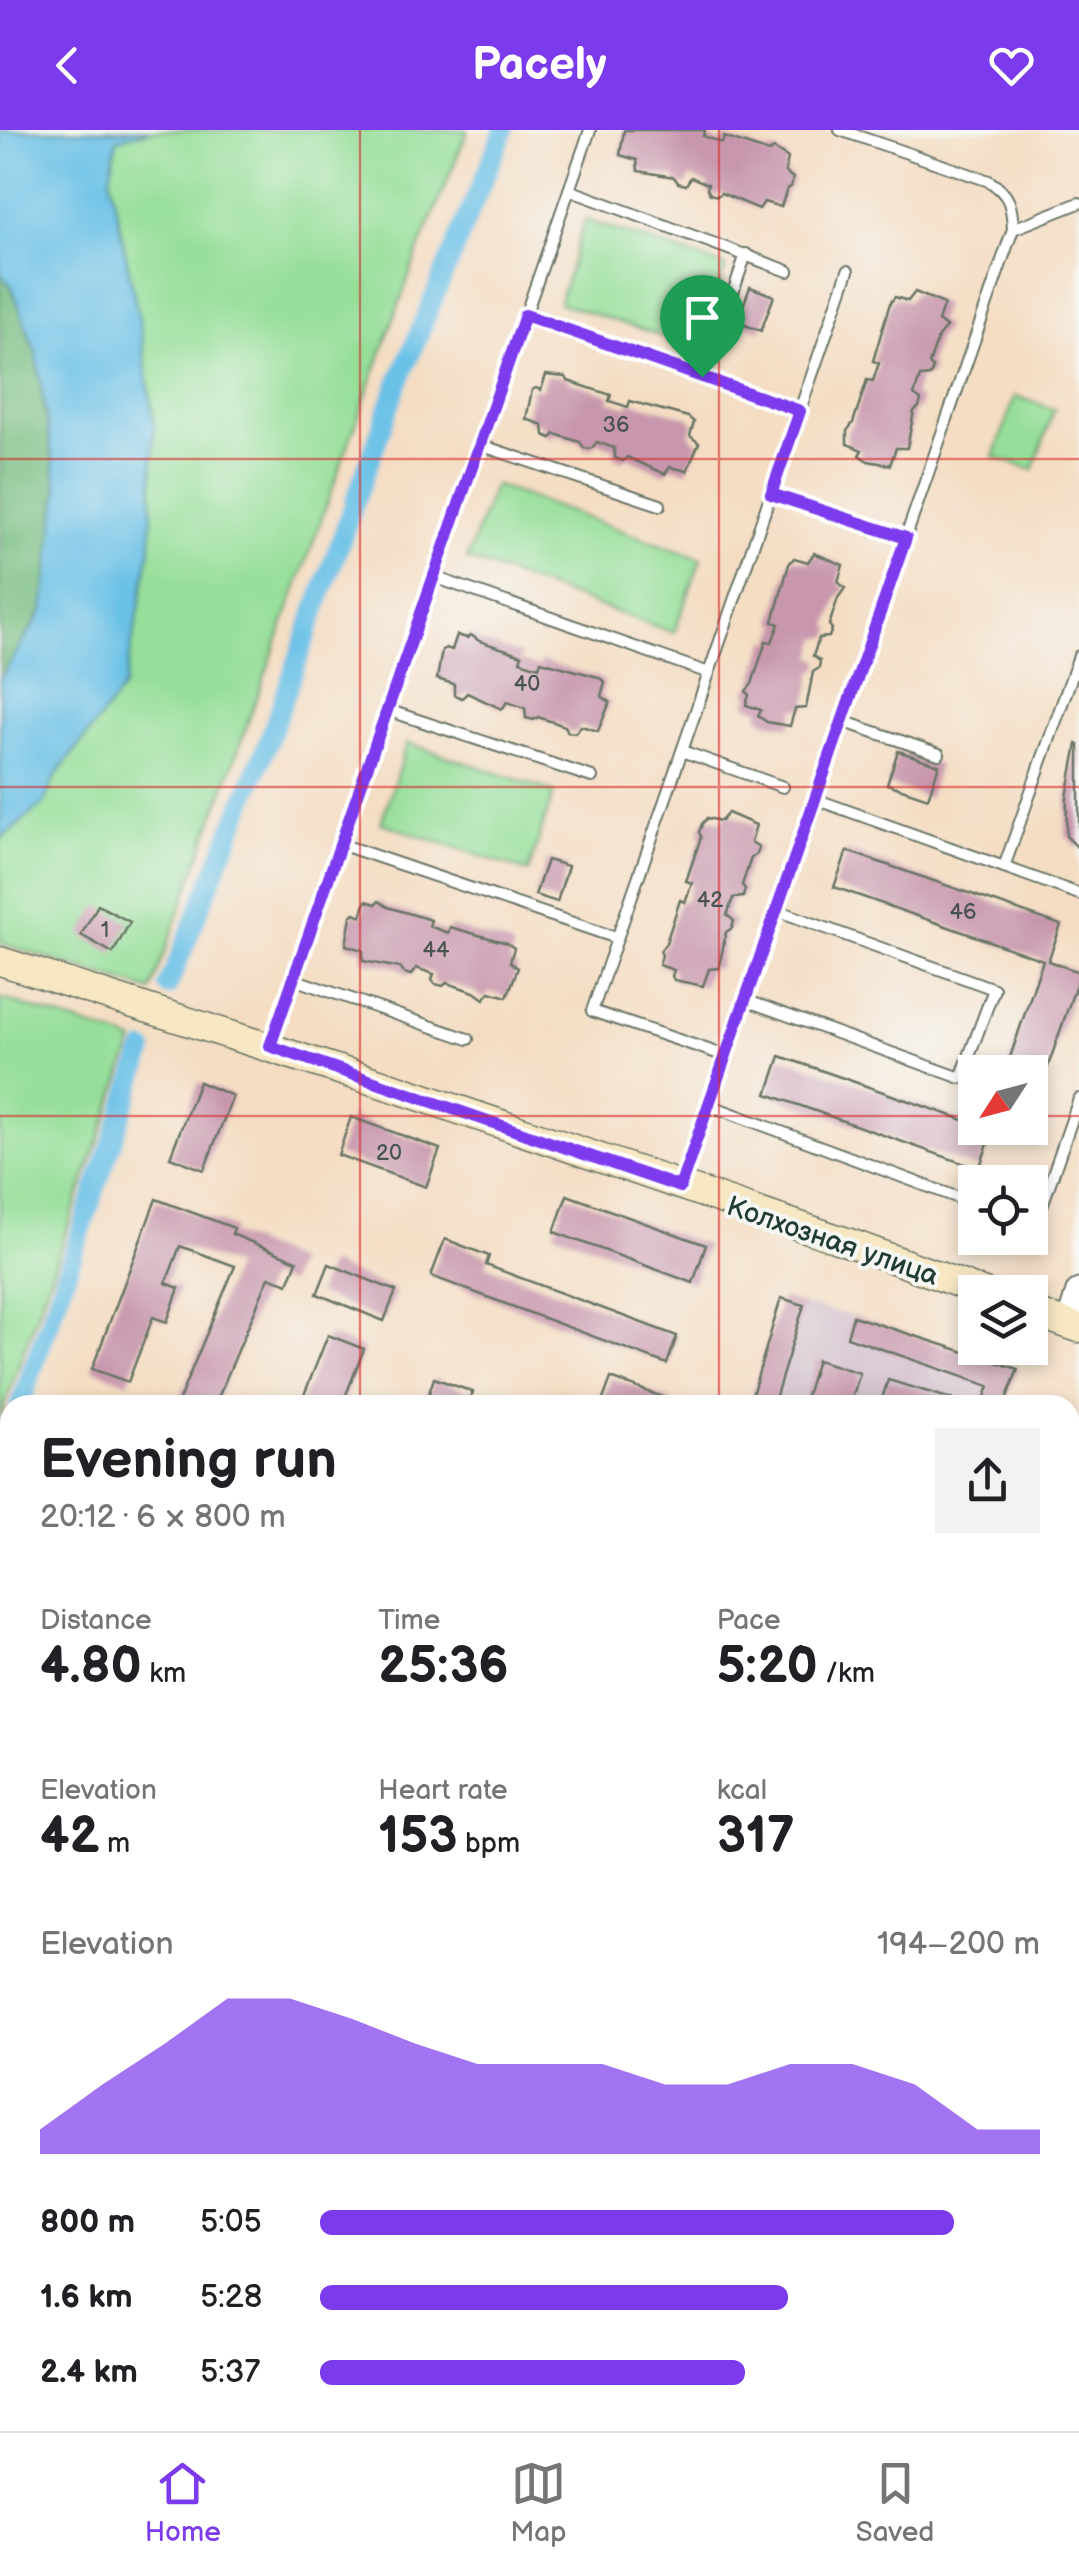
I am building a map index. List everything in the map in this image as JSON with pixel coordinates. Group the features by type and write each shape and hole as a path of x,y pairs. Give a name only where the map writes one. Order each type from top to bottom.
{"main road":[{"name":"Колхозная улица","path":"0,962 270,1046 958,1283"},
{"path":"1048,1317 1074,1326"}],"street":[{"path":"1074,1326 1079,1292"}],"lane":[{"path":"270,1046 590,130"},
{"path":"680,1187 1012,229 1012,205 1003,190 989,181 840,130"},
{"path":"569,190 788,271"},
{"path":"1012,229 1079,203"},
{"path":"724,319 746,254"},
{"path":"726,1056 592,1011 848,271"},
{"path":"525,315 800,411"},
{"path":"480,445 660,506"},
{"path":"771,494 906,538"},
{"path":"434,577 709,672"},
{"path":"1004,867 1079,656"},
{"path":"387,710 592,777"},
{"path":"842,721 938,754"},
{"path":"682,751 783,787"},
{"path":"815,799 1079,894"},
{"path":"340,844 617,938"},
{"path":"745,1000 961,1078 994,989 776,910"},
{"path":"294,978 468,1039"},
{"path":"1048,1188 1079,1099"},
{"path":"709,1105 958,1198"}],"shaded area":[{"path":"804,1305 853,1316 958,1350 958,1365 1006,1365 1018,1369 1008,1395 754,1395"}],"green space":[{"path":"0,130 468,130 416,257 151,991 0,943"},
{"path":"585,220 726,266 699,348 559,303"},
{"path":"0,274 12,287 36,353 58,492 43,610 0,679"},
{"path":"1015,396 1054,409 1033,470 994,457"},
{"path":"494,485 701,559 674,633 467,559"},
{"path":"407,743 554,792 528,872 381,823"},
{"path":"0,998 134,1041 8,1395 0,1395"}],"water":[{"path":"0,130 151,130 117,139 110,178 140,324 154,426 151,546 124,687 55,777 44,803 0,840 0,679 43,610 58,492 36,353 12,287 0,274"}],"building":[{"path":"624,130 705,130 703,136 722,143 724,137 769,152 774,149 788,158 785,172 793,178 791,187 781,207 764,202 759,209 721,193 710,194 708,184 691,177 686,185 674,177 638,171 637,160 620,155"},
{"path":"750,287 774,296 761,331 737,322"},
{"path":"915,292 944,304 938,321 946,327 938,337 929,364 933,368 930,376 920,377 914,395 921,400 914,411 907,448 896,448 890,465 868,461 859,455 862,450 847,444 847,431 867,380 873,381 879,363 873,361 890,303 895,297 908,301"},
{"path":"546,375 566,377 611,395 609,401 628,407 630,401 688,417 694,422 690,436 699,443 687,471 670,467 665,474 627,457 623,461 615,458 614,448 597,442 591,449 555,434 551,438 544,435 543,425 526,419 532,390 541,390"},
{"path":"814,553 843,565 838,582 845,588 829,625 829,637 819,638 813,656 820,661 813,672 806,708 795,709 790,726 767,722 758,716 761,710 746,705 746,691 766,641 772,642 779,624 773,622 789,564 794,558 808,562"},
{"path":"457,635 471,635 522,655 520,661 539,667 541,661 598,677 605,682 601,696 610,702 598,731 581,726 575,733 568,732 565,726 538,717 526,718 525,708 507,702 502,709 467,693 462,698 454,695 454,684 437,679 442,650 452,650"},
{"path":"1077,744 1079,849 1066,836 1067,797"},
{"path":"898,751 939,765 928,798 887,784"},
{"path":"728,813 756,825 751,842 759,847 757,854 751,858 742,885 743,897 733,898 727,915 734,921 726,932 719,968 709,969 703,986 674,980 674,970 659,965 660,951 680,900 685,902 692,883 686,881 702,824 707,818 721,821"},
{"path":"847,851 1061,925 1048,961 1079,972 1079,976 1048,1066 1048,1055 1011,1055 1043,960 834,887"},
{"path":"547,860 568,866 557,902 535,895"},
{"path":"366,901 379,901 431,920 429,926 448,933 450,927 507,943 514,948 510,962 518,968 507,997 490,992 484,999 447,983 435,984 434,974 416,968 411,975 400,968 363,961 363,950 346,945 351,916 361,916"},
{"path":"98,905 130,922 113,953 81,935"},
{"path":"780,1056 958,1118 958,1145 988,1145 980,1165 968,1165 767,1094"},
{"path":"199,1082 233,1096 204,1170 170,1157"},
{"path":"351,1117 440,1149 426,1187 338,1155"},
{"path":"567,1195 706,1245 693,1283 554,1232"},
{"path":"156,1199 234,1228 232,1234 297,1261 288,1284 269,1277 219,1395 181,1395 235,1266 180,1246 166,1283 179,1288 167,1322 153,1317 128,1382 92,1369"},
{"path":"445,1239 489,1256 486,1265 677,1336 667,1364 431,1276"},
{"path":"329,1264 396,1291 384,1321 317,1294"},
{"path":"781,1298 804,1305 776,1395 752,1395"},
{"path":"853,1316 958,1350 958,1365 1006,1365 1018,1369 1008,1395 986,1395 989,1386 847,1337"},
{"path":"328,1335 364,1349 346,1395 304,1395"},
{"path":"817,1360 860,1373 853,1395 806,1395"},
{"path":"434,1378 473,1392 472,1395 428,1395"},
{"path":"611,1378 657,1395 605,1395"},
{"path":"888,1380 939,1395 883,1395"}],"waterway":[{"path":"168,986 267,745 394,393 504,130"},
{"path":"24,1395 144,1051"}],"route":[{"path":"525,315 702,377 800,411 771,494 906,538 680,1187 270,1046 525,315"}]}
